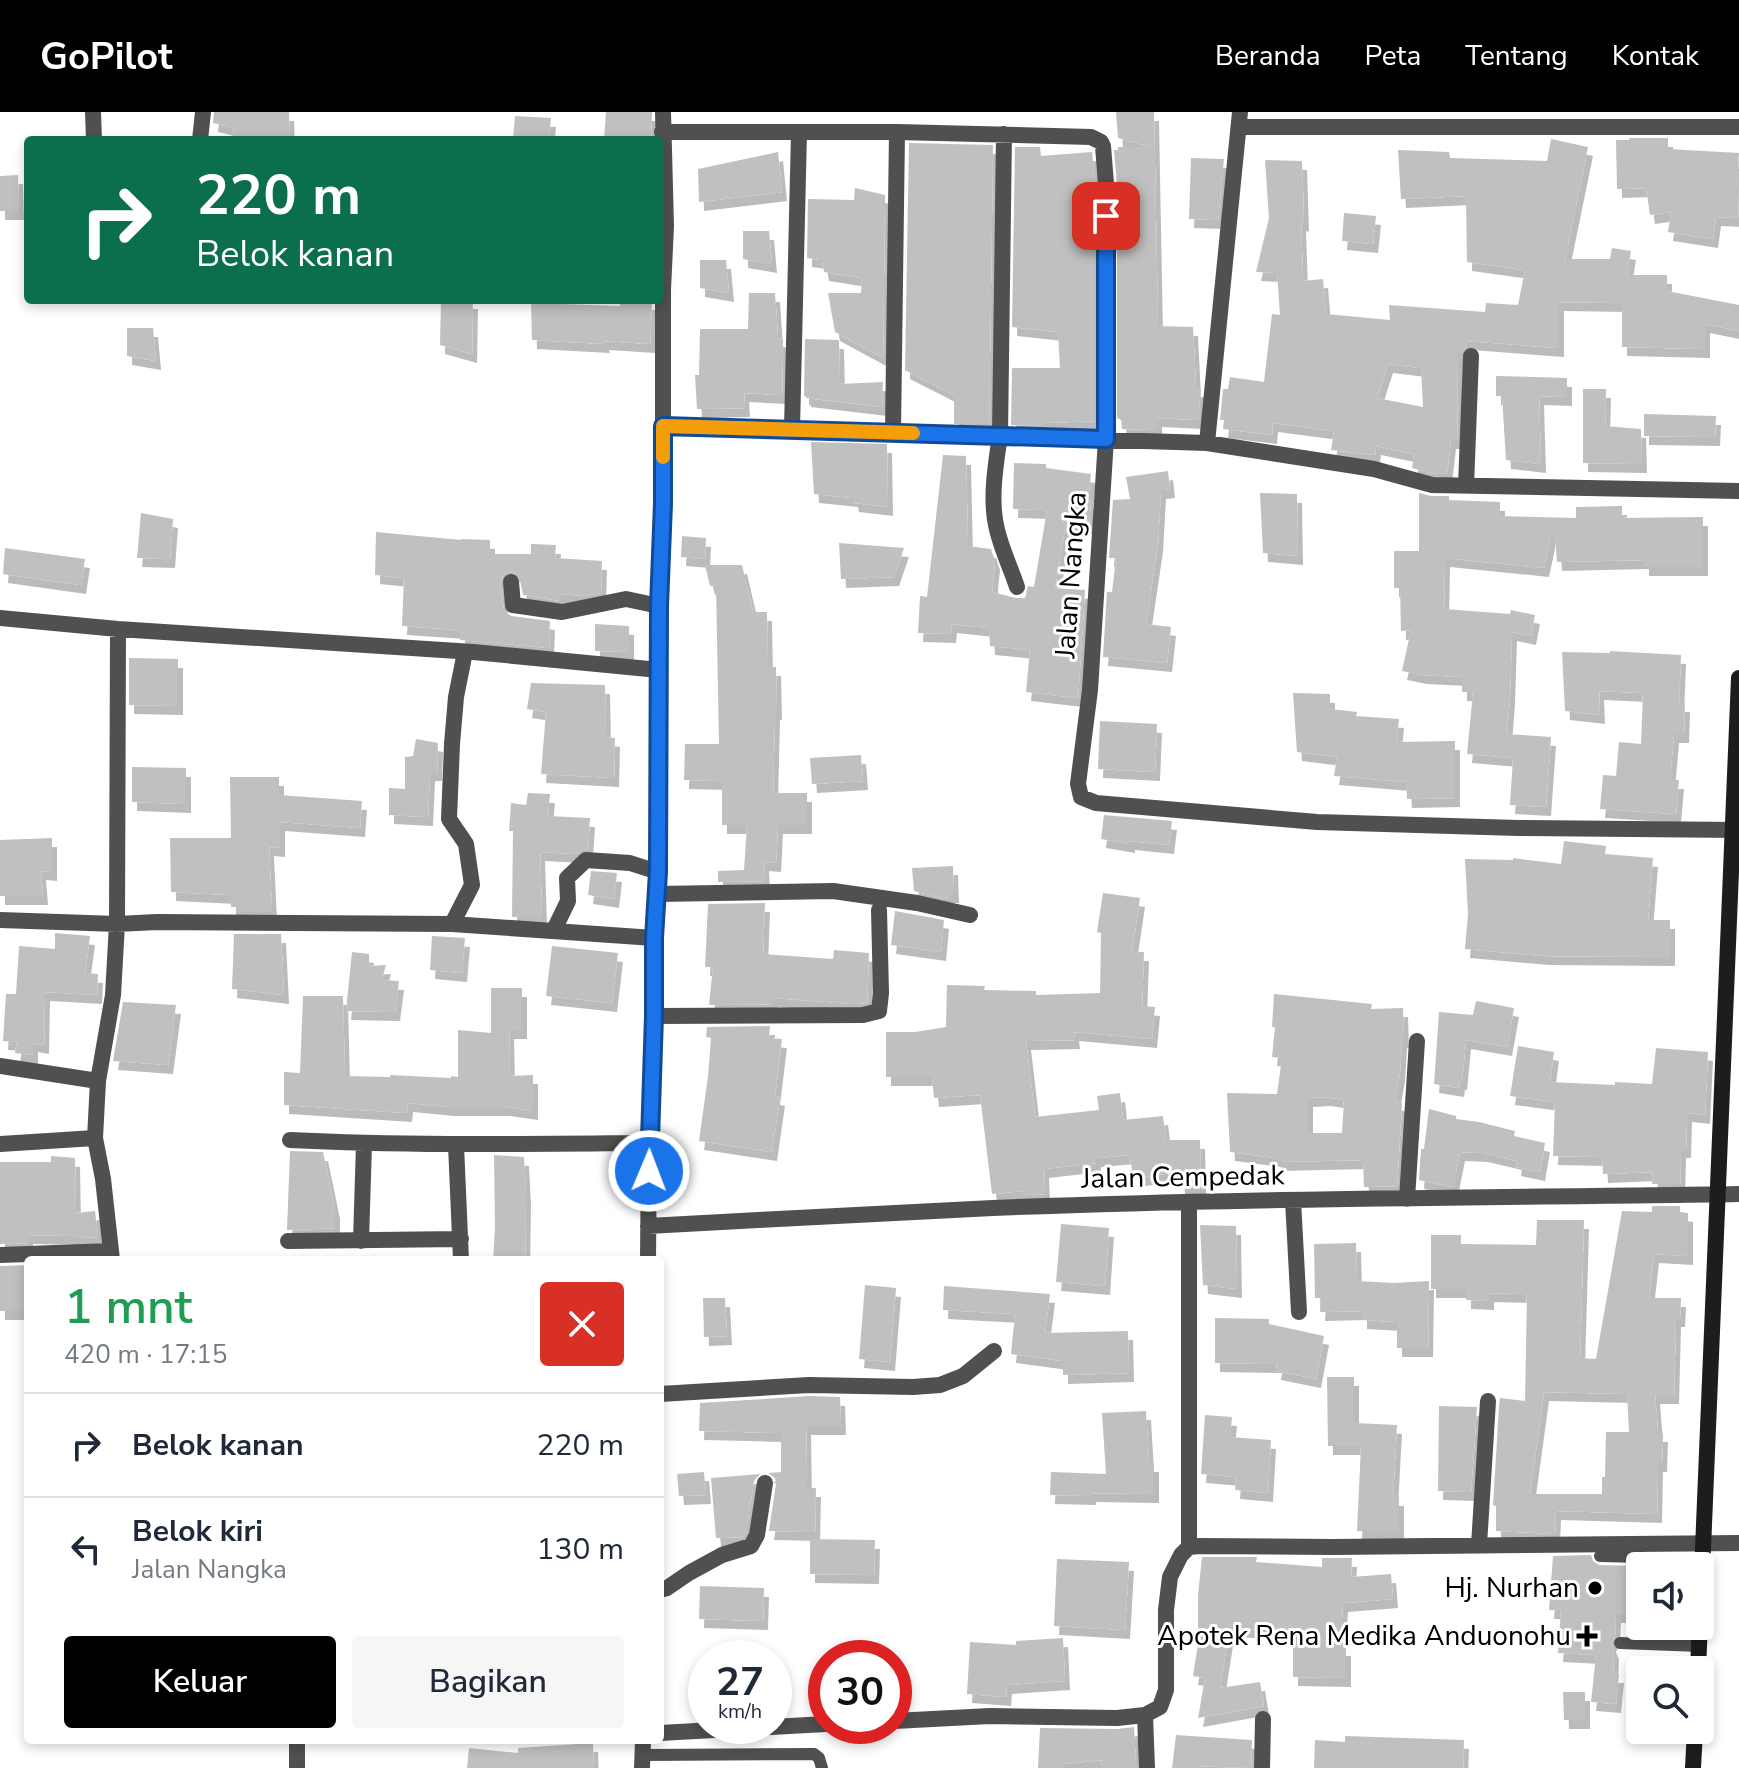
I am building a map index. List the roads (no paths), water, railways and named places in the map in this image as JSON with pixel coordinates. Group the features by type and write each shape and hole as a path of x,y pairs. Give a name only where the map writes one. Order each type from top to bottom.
{"street":[{"path":"93,112 94,136"},
{"path":"200,136 203,112"},
{"path":"662,136 663,112"},
{"path":"1207,443 1240,119 1739,127"},
{"name":"Jalan Nangka","path":"662,132 1004,134 1091,137 1101,142 1106,184 1106,439 1090,690 1078,784 1078,790 1085,800 1140,808 1317,822 1736,830"},
{"path":"792,429 799,132"},
{"path":"893,432 897,132"},
{"path":"1004,134 1000,435 996,463 995,523 1017,587"},
{"path":"648,1256 658,872 663,304"},
{"path":"1466,486 1471,356"},
{"path":"663,426 1207,443 1358,466 1432,485 1739,491"},
{"path":"511,582 513,605 562,612 626,599 659,606"},
{"path":"0,618 465,652 659,670"},
{"path":"0,1255 112,1255 95,1138 98,1081 113,995 117,924 118,629"},
{"path":"452,924 472,885 466,844 449,819 455,709 465,652"},
{"path":"1702,1552 1736,830 1739,678"},
{"path":"554,930 568,901 567,878 586,860 630,863 658,872"},
{"path":"657,894 833,891 917,903 970,915"},
{"path":"654,1016 863,1015 879,1011 879,910"},
{"path":"0,920 117,924 452,924 654,938"},
{"path":"1407,1199 1417,1041"},
{"path":"0,1066 98,1081"},
{"path":"0,1144 95,1138"},
{"path":"290,1140 456,1145 649,1143"},
{"path":"361,1241 364,1144"},
{"path":"456,1145 461,1256"},
{"name":"Jalan Cempedak","path":"648,1226 992,1208 1739,1194"},
{"path":"1293,1200 1299,1312"},
{"path":"1189,1203 1189,1547"},
{"path":"288,1241 461,1239"},
{"path":"664,1394 809,1385 940,1385 963,1376 994,1351"},
{"path":"1479,1545 1488,1401"},
{"path":"664,1589 722,1555 751,1546 757,1535 765,1483"},
{"path":"912,1720 990,1716 1117,1718 1145,1715 1160,1707 1166,1690 1166,1610 1170,1577 1181,1555 1189,1547 1739,1543"},
{"path":"1699,1656 1700,1640"},
{"path":"1145,1715 1147,1768"},
{"path":"1262,1768 1263,1719"},
{"path":"664,1733 808,1725"},
{"path":"297,1744 297,1768"},
{"path":"1693,1768 1694,1744"}],"lane":[{"path":"1600,1556 1626,1557"},
{"path":"1620,1643 1700,1646"},
{"path":"642,1754 814,1754 822,1768"}],"place":[{"name":"Hj. Nurhan","path":"1595,1588"},
{"name":"Apotek Rena Medika Anduonohu","path":"1587,1636"}]}
